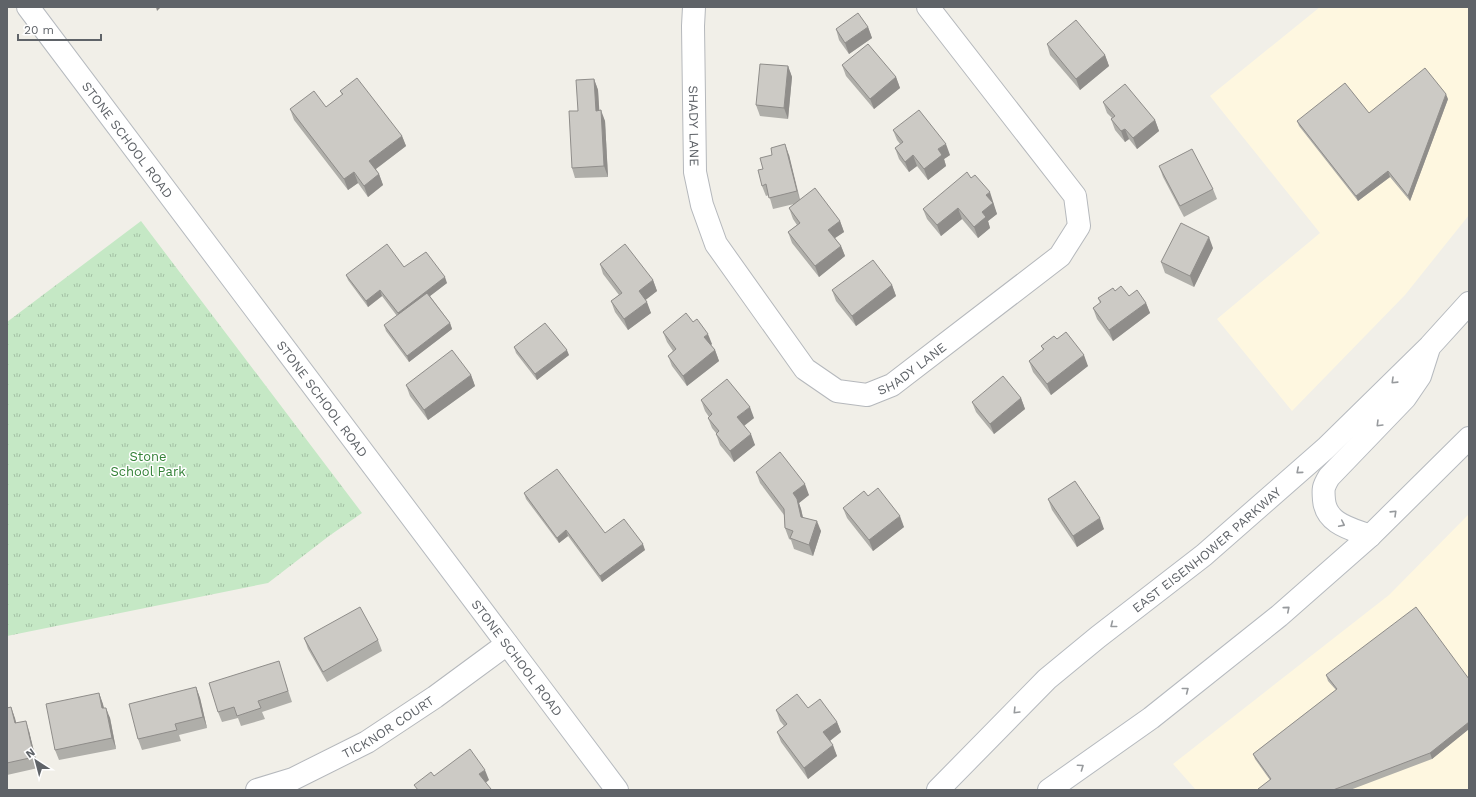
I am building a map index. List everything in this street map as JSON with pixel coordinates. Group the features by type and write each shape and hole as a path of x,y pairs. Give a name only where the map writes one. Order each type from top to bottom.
{"main road":[{"name":"STONE SCHOOL ROAD","path":"28,7 617,790"},
{"name":"SHADY LANE","path":"694,7 695,172 702,205 716,244 805,369 837,391 868,395 892,385 1060,256 1079,226 1075,196 928,7"},
{"name":"EAST EISENHOWER PARKWAY","path":"938,790 1047,679 1098,637 1204,555 1326,448 1430,346 1469,303"},
{"path":"1370,536 1340,524 1332,518 1325,508 1323,487 1329,476 1405,398 1420,376 1430,346"},
{"path":"1049,790 1151,718 1279,616 1370,536 1469,438"},
{"name":"TICKNOR COURT","path":"257,790 293,779 367,742 435,697 507,644"}],"shaded area":[{"path":"1320,7 1469,7 1469,215 1405,295 1292,411 1217,319 1320,233 1210,96"},
{"path":"1469,514 1469,790 1196,790 1173,764 1389,595"}],"green space":[{"name":"Stone School Park","path":"141,221 362,513 329,536 268,583 7,636 7,322"}],"building":[{"path":"858,13 868,27 845,43 836,29"},
{"path":"1076,20 1105,55 1076,79 1047,44"},
{"path":"868,44 896,77 870,99 842,65"},
{"path":"760,64 788,66 784,108 756,105"},
{"path":"1425,68 1446,94 1408,196 1388,171 1356,196 1297,121 1345,83 1369,113"},
{"path":"357,78 402,136 369,161 379,174 364,186 354,172 344,179 290,109 314,91 326,107 343,94 340,91"},
{"path":"594,79 596,111 601,110 604,166 572,168 569,111 578,111 576,80"},
{"path":"1125,84 1155,120 1133,138 1125,129 1121,131 1111,119 1115,116 1103,102"},
{"path":"919,110 946,144 938,149 942,155 924,169 913,155 905,162 895,148 903,142 893,130"},
{"path":"785,144 797,191 769,198 766,184 762,186 758,170 763,169 760,158 772,155 771,148"},
{"path":"1192,149 1213,189 1180,206 1159,166"},
{"path":"967,172 971,178 975,175 990,192 986,195 993,203 982,212 986,217 974,227 958,208 937,225 923,209"},
{"path":"815,188 840,221 828,230 841,246 815,266 788,232 800,223 789,208"},
{"path":"1181,223 1209,237 1190,276 1161,262"},
{"path":"387,244 404,267 426,252 445,277 398,313 380,290 366,301 346,275"},
{"path":"625,244 653,280 639,291 647,302 624,319 611,301 622,293 600,264"},
{"path":"873,260 892,285 852,316 832,290"},
{"path":"1121,286 1129,296 1137,290 1146,303 1109,330 1093,308 1101,302 1098,298 1113,288 1115,291"},
{"path":"427,293 450,323 407,356 384,325"},
{"path":"686,313 693,322 697,319 708,334 704,337 715,350 683,376 668,356 676,349 663,332"},
{"path":"545,323 567,350 535,374 514,347"},
{"path":"1066,332 1084,355 1047,384 1029,361 1044,349 1041,346 1054,336 1057,339"},
{"path":"452,350 471,375 424,410 406,385"},
{"path":"1003,376 1021,398 990,424 972,402"},
{"path":"727,379 750,407 737,417 751,434 730,451 716,434 719,431 708,418 712,414 701,400"},
{"path":"780,452 805,484 793,493 797,499 801,517 817,521 809,545 790,538 793,531 785,528 784,509 756,472"},
{"path":"557,469 605,533 624,519 643,544 600,576 566,530 557,538 524,493"},
{"path":"1075,481 1100,518 1073,536 1048,499"},
{"path":"878,488 900,516 869,540 843,508 864,491 868,496"},
{"path":"360,607 378,640 323,672 304,638"},
{"path":"1416,607 1469,679 1469,722 1430,753 1333,790 1258,790 1271,779 1253,754 1337,689 1326,675"},
{"path":"279,661 288,691 258,701 261,708 237,716 234,707 218,712 209,683"},
{"path":"196,687 203,717 175,724 177,730 138,739 129,704"},
{"path":"99,693 102,708 106,708 112,738 55,750 46,704"},
{"path":"797,694 808,708 820,699 837,722 823,732 833,745 804,768 777,732 787,724 776,710"},
{"path":"11,707 15,723 26,721 34,757 7,763 7,708"},
{"path":"470,749 485,770 479,774 491,789 418,790 414,785 431,772 434,776"}]}
